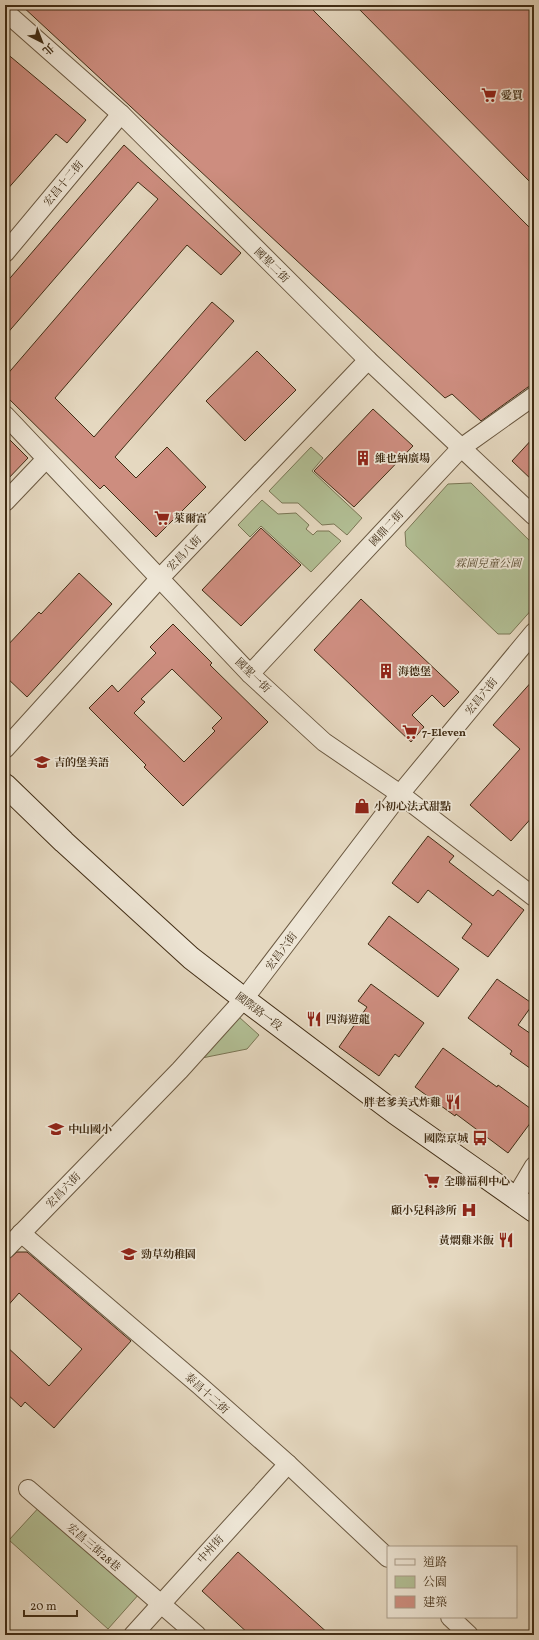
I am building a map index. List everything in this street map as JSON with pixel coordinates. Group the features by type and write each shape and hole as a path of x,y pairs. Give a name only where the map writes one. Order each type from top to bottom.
{"street":[{"name":"國聖二街","path":"7,17 121,114 368,360 534,516"},
{"name":"宏昌十二街","path":"5,253 121,114"},
{"name":"宏昌八街","path":"5,749 159,579 368,360"},
{"name":"國鼎二街","path":"250,674 461,448 534,396"},
{"name":"國聖一街","path":"5,415 250,674 324,742 400,794 534,897"},
{"path":"5,502 46,458"},
{"name":"宏昌六街","path":"5,1250 180,1070 244,999 400,794 534,632"},
{"name":"國際路一段","path":"5,785 64,842 191,958 395,1113 534,1211"},
{"path":"515,1198 534,1166"},
{"name":"泰昌十二街","path":"21,1233 199,1385 288,1464 387,1557"},
{"name":"中州街","path":"133,1635 288,1464"},
{"name":"宏昌三街28巷","path":"28,1489 197,1635"},
{"path":"451,1618 469,1635"}],"green space":[{"path":"311,447 323,458 312,471 362,518 347,535 334,524 322,525 298,503 282,503 269,491"},
{"name":"霖園兒童公園","path":"471,483 534,545 534,607 510,634 498,634 406,546 405,532 448,484"},
{"path":"262,500 278,514 296,513 309,525 306,529 313,535 317,531 329,531 341,541 311,572 261,526 250,537 238,525"},
{"path":"239,1017 259,1035 247,1049 197,1059"},
{"path":"42,1504 140,1593 108,1629 9,1540"}],"building":[{"path":"21,5 308,5 534,232 534,386 528,387 481,421 452,394 445,398"},
{"name":"愛買","path":"355,5 534,5 534,186"},
{"path":"5,52 86,120 67,143 56,134 5,192"},
{"path":"124,145 241,253 221,275 187,245 55,398 94,437 212,302 234,321 115,457 136,478 167,447 206,487 156,537 104,485 100,489 5,395 5,377 158,199 138,182 5,336 5,284"},
{"path":"257,351 296,390 245,441 206,401"},
{"name":"維也納廣場","path":"373,409 413,446 354,507 314,471"},
{"path":"5,435 28,458 5,482"},
{"path":"534,437 534,482 512,461"},
{"path":"261,528 301,565 241,626 202,590"},
{"path":"79,573 112,604 27,697 5,676 5,648 39,612 41,614"},
{"name":"海德堡","path":"361,599 459,692 444,707 432,695 412,715 424,727 411,742 314,650"},
{"path":"173,624 212,663 210,665 268,722 183,806 144,767 146,765 89,708 112,685 118,692 156,653 150,647","holes":["172,669 222,718 212,728 215,731 184,762 134,713 145,702 141,699"]},
{"path":"534,679 534,815 511,841 470,805 520,749 493,725"},
{"path":"428,836 454,856 449,862 493,896 498,890 524,910 488,957 462,938 472,924 428,890 418,903 392,883"},
{"path":"389,916 459,969 438,997 368,944"},
{"path":"497,979 533,1004 518,1025 534,1036 534,1071 510,1054 512,1051 468,1018"},
{"path":"371,984 424,1023 399,1057 395,1054 379,1076 339,1047 367,1007 358,1001"},
{"path":"443,1048 497,1087 498,1085 534,1111 534,1118 508,1153 456,1114 455,1116 415,1087"},
{"path":"17,1252 27,1252 131,1341 54,1428 25,1402 21,1407 5,1392 5,1345 49,1386 82,1349 19,1293 5,1309 5,1262"},
{"path":"238,1552 330,1635 250,1635 202,1591"}],"place":[{"name":"愛買","path":"489,95"},
{"name":"維也納廣場","path":"363,458"},
{"name":"萊爾富","path":"162,518"},
{"name":"海德堡","path":"386,671"},
{"name":"7-Eleven","path":"410,732"},
{"name":"吉的堡美語","path":"42,762"},
{"name":"小初心法式甜點","path":"362,806"},
{"name":"四海遊龍","path":"314,1019"},
{"name":"胖老爹美式炸雞","path":"453,1102"},
{"name":"中山國小","path":"56,1129"},
{"name":"國際京城","path":"480,1138"},
{"name":"全聯福利中心","path":"432,1181"},
{"name":"顧小兒科診所","path":"469,1210"},
{"name":"黃燜雞米飯","path":"506,1240"},
{"name":"勁草幼稚園","path":"129,1254"}]}
